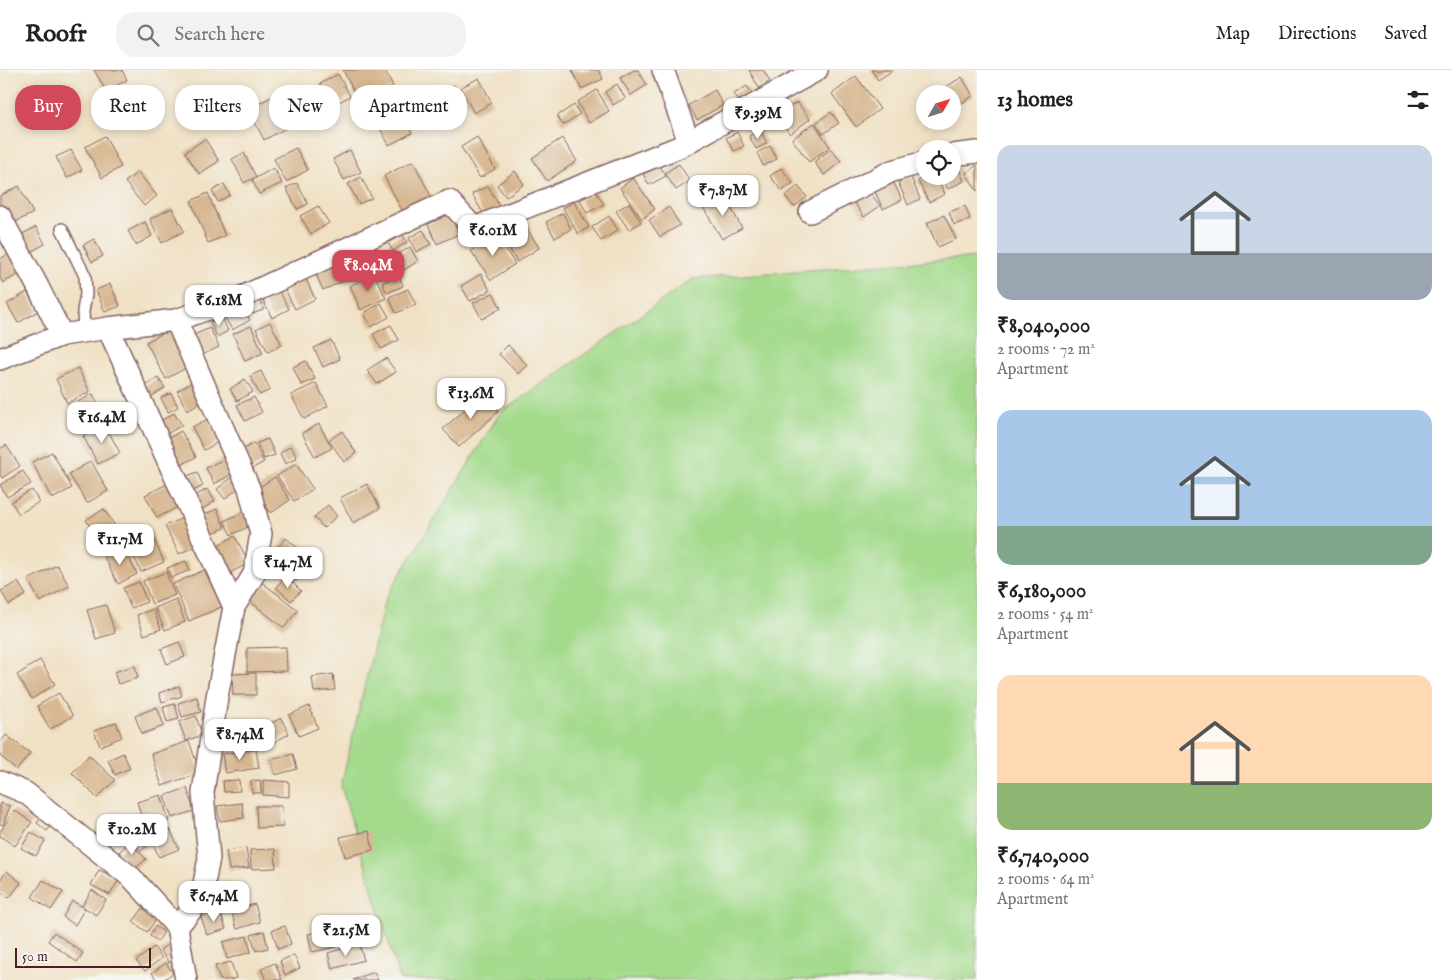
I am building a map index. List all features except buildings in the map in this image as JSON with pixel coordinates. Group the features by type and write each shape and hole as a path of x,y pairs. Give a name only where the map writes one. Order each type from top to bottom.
{"street":[{"path":"663,70 689,142"},
{"path":"0,359 62,335 176,320 238,299 449,201 474,228 679,147 817,70"},
{"path":"961,154 977,152"},
{"path":"810,212 892,171 916,164"},
{"path":"0,216 62,335"},
{"path":"176,320 249,488 261,534 254,574 234,607 217,697 203,793 209,858 201,899 177,927"},
{"path":"108,328 234,607"},
{"path":"0,782 26,793 132,878 177,927 186,980"}],"lane":[{"path":"62,229 85,276 84,332"}],"green space":[{"path":"977,257 977,980 400,980 341,786 385,599 500,413 693,279"}]}
